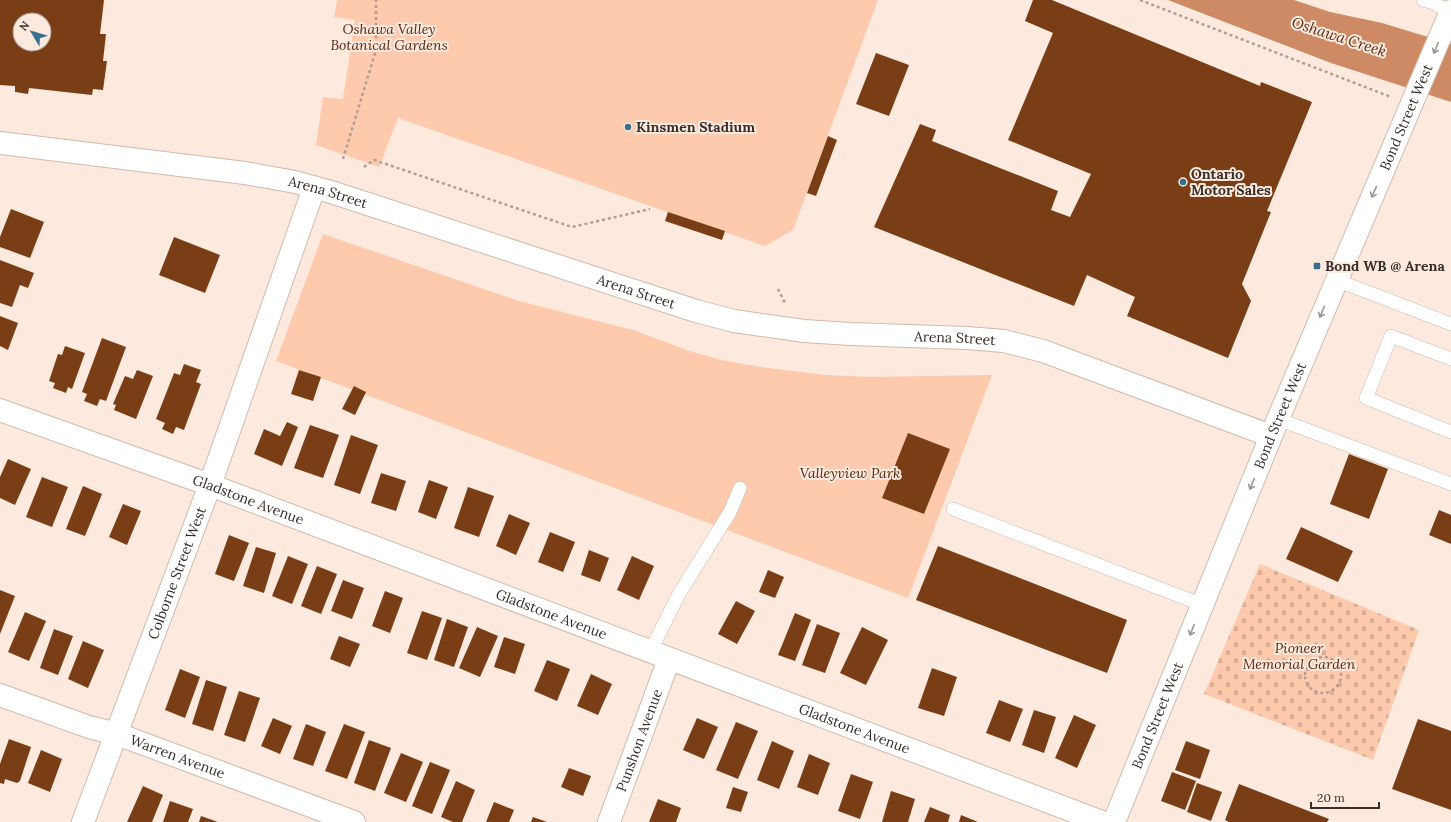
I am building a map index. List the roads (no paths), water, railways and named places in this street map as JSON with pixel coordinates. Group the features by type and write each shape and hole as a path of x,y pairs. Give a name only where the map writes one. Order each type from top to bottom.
{"street":[{"name":"Bond Street West","path":"1114,822 1274,427 1451,12"},
{"name":"Arena Street","path":"0,143 245,173 295,182 331,192 696,312 734,321 804,331 1004,341 1043,351 1274,427"},
{"name":"Colborne Street West","path":"83,822 210,485 314,188"},
{"name":"Gladstone Avenue","path":"0,410 210,485 1102,822"},
{"name":"Punshon Avenue","path":"609,822 660,655"},
{"name":"Warren Avenue","path":"0,695 89,727 117,734 354,822"}],"lane":[{"path":"1423,0 1431,2 1451,12"},
{"path":"1336,280 1451,324"},
{"path":"1451,359 1391,336 1366,398 1451,432"},
{"path":"1274,427 1451,484"},
{"path":"660,655 679,594 730,512 740,488"},
{"path":"953,509 1203,605"}],"water":[{"name":"Oshawa Creek","path":"1168,0 1294,0 1330,12 1382,23 1451,44 1451,102 1331,63"}],"place":[{"name":"Kinsmen Stadium","path":"628,127"},
{"name":"Ontario Motor Sales","path":"1183,182"},
{"name":"Bond WB @ Arena","path":"1317,266"}],"park label":[{"name":"Oshawa Valley Botanical Gardens","path":"389,38"},
{"name":"Valleyview Park","path":"850,473"},
{"name":"Pioneer Memorial Garden","path":"1299,656"}]}
